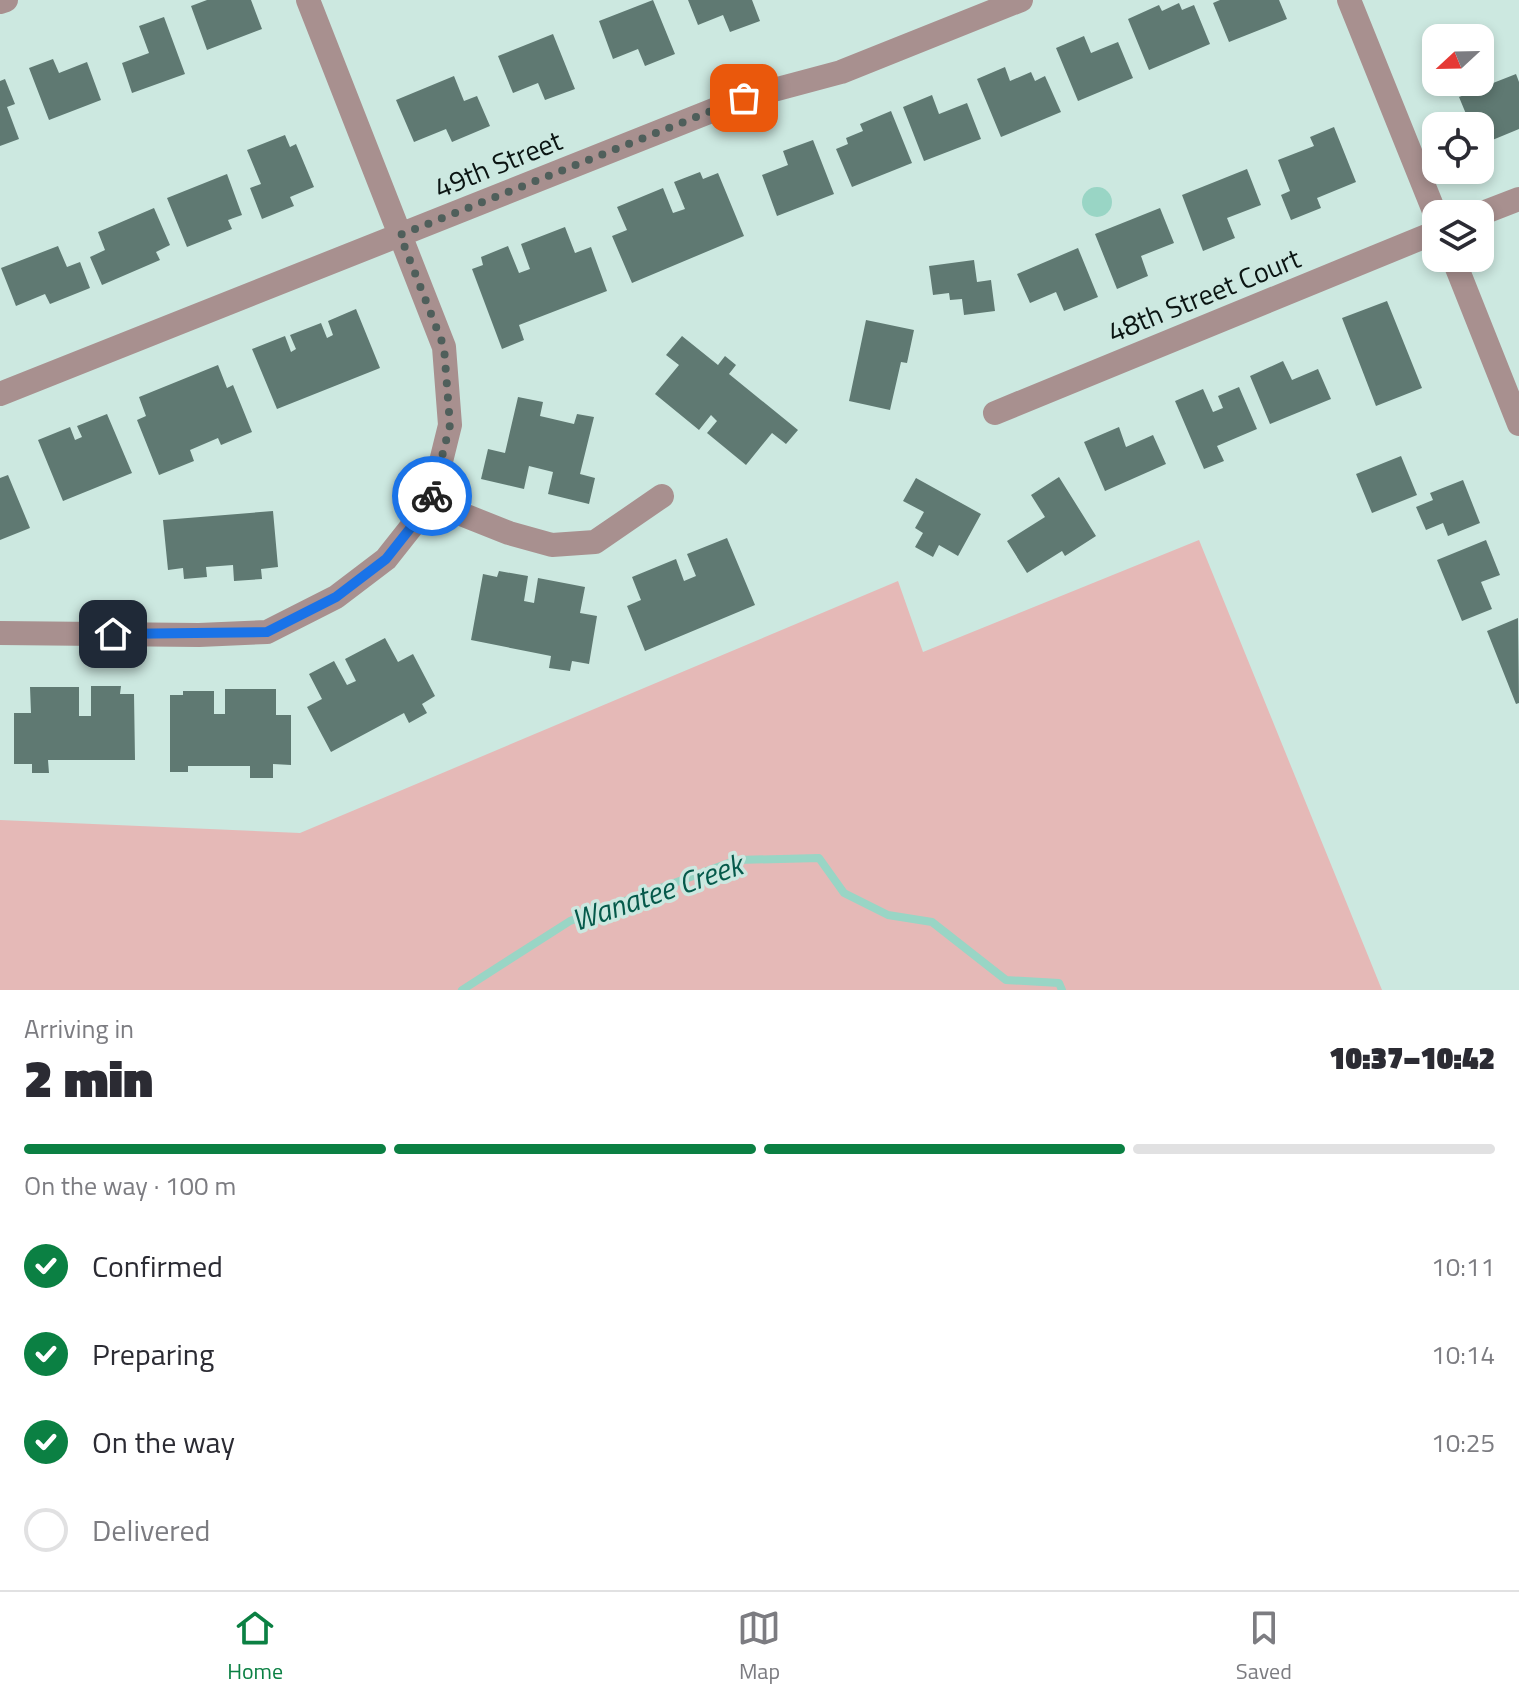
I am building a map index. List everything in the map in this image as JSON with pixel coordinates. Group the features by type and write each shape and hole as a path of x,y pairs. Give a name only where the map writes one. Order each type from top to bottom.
{"street":[{"path":"0,2 6,0"},
{"path":"0,633 199,635 267,632 336,597 386,559 431,502 450,425 444,347 308,0"},
{"name":"49th Street","path":"0,394 744,98 841,72 1021,0"},
{"path":"1349,0 1430,200"},
{"path":"1494,209 1519,199"},
{"name":"48th Street Court","path":"995,413 1422,238"},
{"path":"1459,272 1519,424"},
{"path":"431,502 509,533 552,545 595,542 662,496"}],"shaded area":[{"path":"1097,187 1103,188 1111,196 1111,208 1103,216 1097,217 1091,216 1083,208 1082,202 1083,196 1091,188"},
{"path":"1199,540 1382,990 0,990 0,820 300,833 898,581 923,652"}],"building":[{"path":"207,0 251,0 262,29 207,50 191,6"},
{"path":"653,0 675,54 645,66 638,49 613,59 599,21"},
{"path":"688,0 752,0 760,21 730,32 723,15 698,25"},
{"path":"1220,0 1279,0 1287,19 1229,42 1213,3"},
{"path":"1179,3 1182,10 1194,5 1210,44 1149,70 1128,19 1159,5 1162,11"},
{"path":"164,17 185,74 132,93 122,63 149,53 139,26"},
{"path":"553,34 575,89 545,100 538,83 513,93 498,56"},
{"path":"1084,36 1091,53 1118,42 1133,78 1078,101 1056,48"},
{"path":"53,59 59,73 87,62 101,100 49,120 29,68"},
{"path":"1005,67 1010,81 1031,72 1035,81 1045,76 1061,112 1001,137 977,79"},
{"path":"1516,74 1519,82 1519,129 1494,139 1494,112 1465,112 1459,97 1494,96 1494,83"},
{"path":"454,76 464,101 477,96 490,126 452,142 446,129 414,142 396,100"},
{"path":"5,79 15,104 7,107 19,139 0,146 0,81"},
{"path":"932,95 939,114 967,103 981,139 924,161 903,107"},
{"path":"891,111 912,163 852,187 836,149 848,144 846,138 863,131 860,124"},
{"path":"1334,127 1356,182 1317,198 1321,208 1291,220 1281,195 1290,191 1278,160 1314,146 1310,137"},
{"path":"285,135 290,147 296,144 314,187 290,197 294,206 262,219 250,188 261,184 247,150"},
{"path":"813,140 834,194 777,216 762,175 788,165 783,151"},
{"path":"1247,169 1261,205 1227,218 1235,238 1203,251 1182,195"},
{"path":"700,172 703,179 718,173 744,236 632,283 612,236 627,230 617,207 663,188 673,213 685,209 674,182"},
{"path":"227,174 242,215 228,220 232,229 187,247 167,198"},
{"path":"154,208 170,245 156,252 160,260 102,285 90,257 105,250 98,232"},
{"path":"1160,208 1174,243 1141,256 1148,276 1117,289 1095,234"},
{"path":"565,227 575,253 591,247 607,291 519,325 524,340 502,349 472,269 483,265 481,257 508,246 519,273 530,269 521,244"},
{"path":"58,246 67,267 80,262 90,288 50,304 45,294 16,306 1,268"},
{"path":"1078,248 1098,297 1064,311 1056,292 1030,303 1017,274"},
{"path":"974,260 977,282 991,280 995,311 964,315 962,299 950,300 949,293 933,295 929,266"},
{"path":"1387,301 1422,388 1376,406 1342,318"},
{"path":"356,309 380,368 277,409 252,349 285,336 291,352 296,349 290,335 321,323 327,338 333,335 328,321"},
{"path":"866,320 914,330 907,363 901,362 890,410 849,401"},
{"path":"682,336 718,365 725,356 736,365 729,374 798,430 786,444 772,433 746,465 707,433 717,421 711,415 699,430 655,394 679,365 666,355"},
{"path":"1283,361 1292,380 1318,369 1331,399 1270,424 1250,376"},
{"path":"218,365 227,388 233,385 252,432 221,445 218,438 190,450 194,461 159,475 137,420 146,416 139,397"},
{"path":"1239,387 1257,429 1217,446 1224,461 1204,469 1175,401 1203,389 1213,412 1223,408 1218,396"},
{"path":"518,397 543,402 540,416 574,424 577,414 594,417 580,474 595,478 589,504 548,494 553,472 529,466 524,489 481,479 488,449 505,453"},
{"path":"107,414 132,473 63,501 38,440 70,427 75,440 82,437 77,426"},
{"path":"1119,427 1126,447 1153,435 1166,464 1105,491 1084,442"},
{"path":"1401,456 1417,495 1372,513 1356,474"},
{"path":"8,475 30,528 0,540 0,478"},
{"path":"1059,477 1096,536 1065,556 1062,551 1027,573 1007,541 1045,517 1031,495"},
{"path":"916,478 981,514 958,556 939,545 933,557 915,547 923,533 915,528 924,512 903,501"},
{"path":"1463,480 1480,523 1448,536 1443,523 1426,530 1416,507 1433,500 1430,493"},
{"path":"273,511 278,567 261,569 262,579 234,581 233,565 206,567 207,577 184,579 183,568 168,570 163,520"},
{"path":"727,538 755,605 645,651 627,606 641,600 632,577 676,559 684,581 696,576 687,554"},
{"path":"1486,540 1500,575 1481,582 1492,609 1462,621 1437,560"},
{"path":"499,571 528,576 524,601 534,603 538,578 585,587 580,613 597,616 589,664 572,661 570,671 549,668 551,656 471,640 483,574 497,577"},
{"path":"1518,618 1519,703 1516,704 1487,631"},
{"path":"385,638 398,662 413,654 435,696 422,704 427,713 409,723 404,713 331,752 307,707 322,699 309,674 334,661 347,685 356,681 345,659"},
{"path":"91,686 121,686 120,694 134,694 135,760 48,760 49,773 32,773 32,764 14,764 14,713 31,713 30,687 79,687 79,716 91,716"},
{"path":"225,689 276,689 276,715 291,715 291,765 273,764 273,778 250,778 250,766 188,766 188,772 170,772 170,695 183,695 183,691 214,691 214,714 225,714"}],"waterway":[{"name":"Wanatee Creek","path":"462,990 570,921 737,860 819,858 844,893 888,915 932,922 1006,980 1059,983 1062,990"}],"way so far":[{"path":"432,496 450,425 444,347 400,235 744,98"}],"route":[{"path":"113,634 267,632 336,597 386,559 431,502 432,496"}]}
